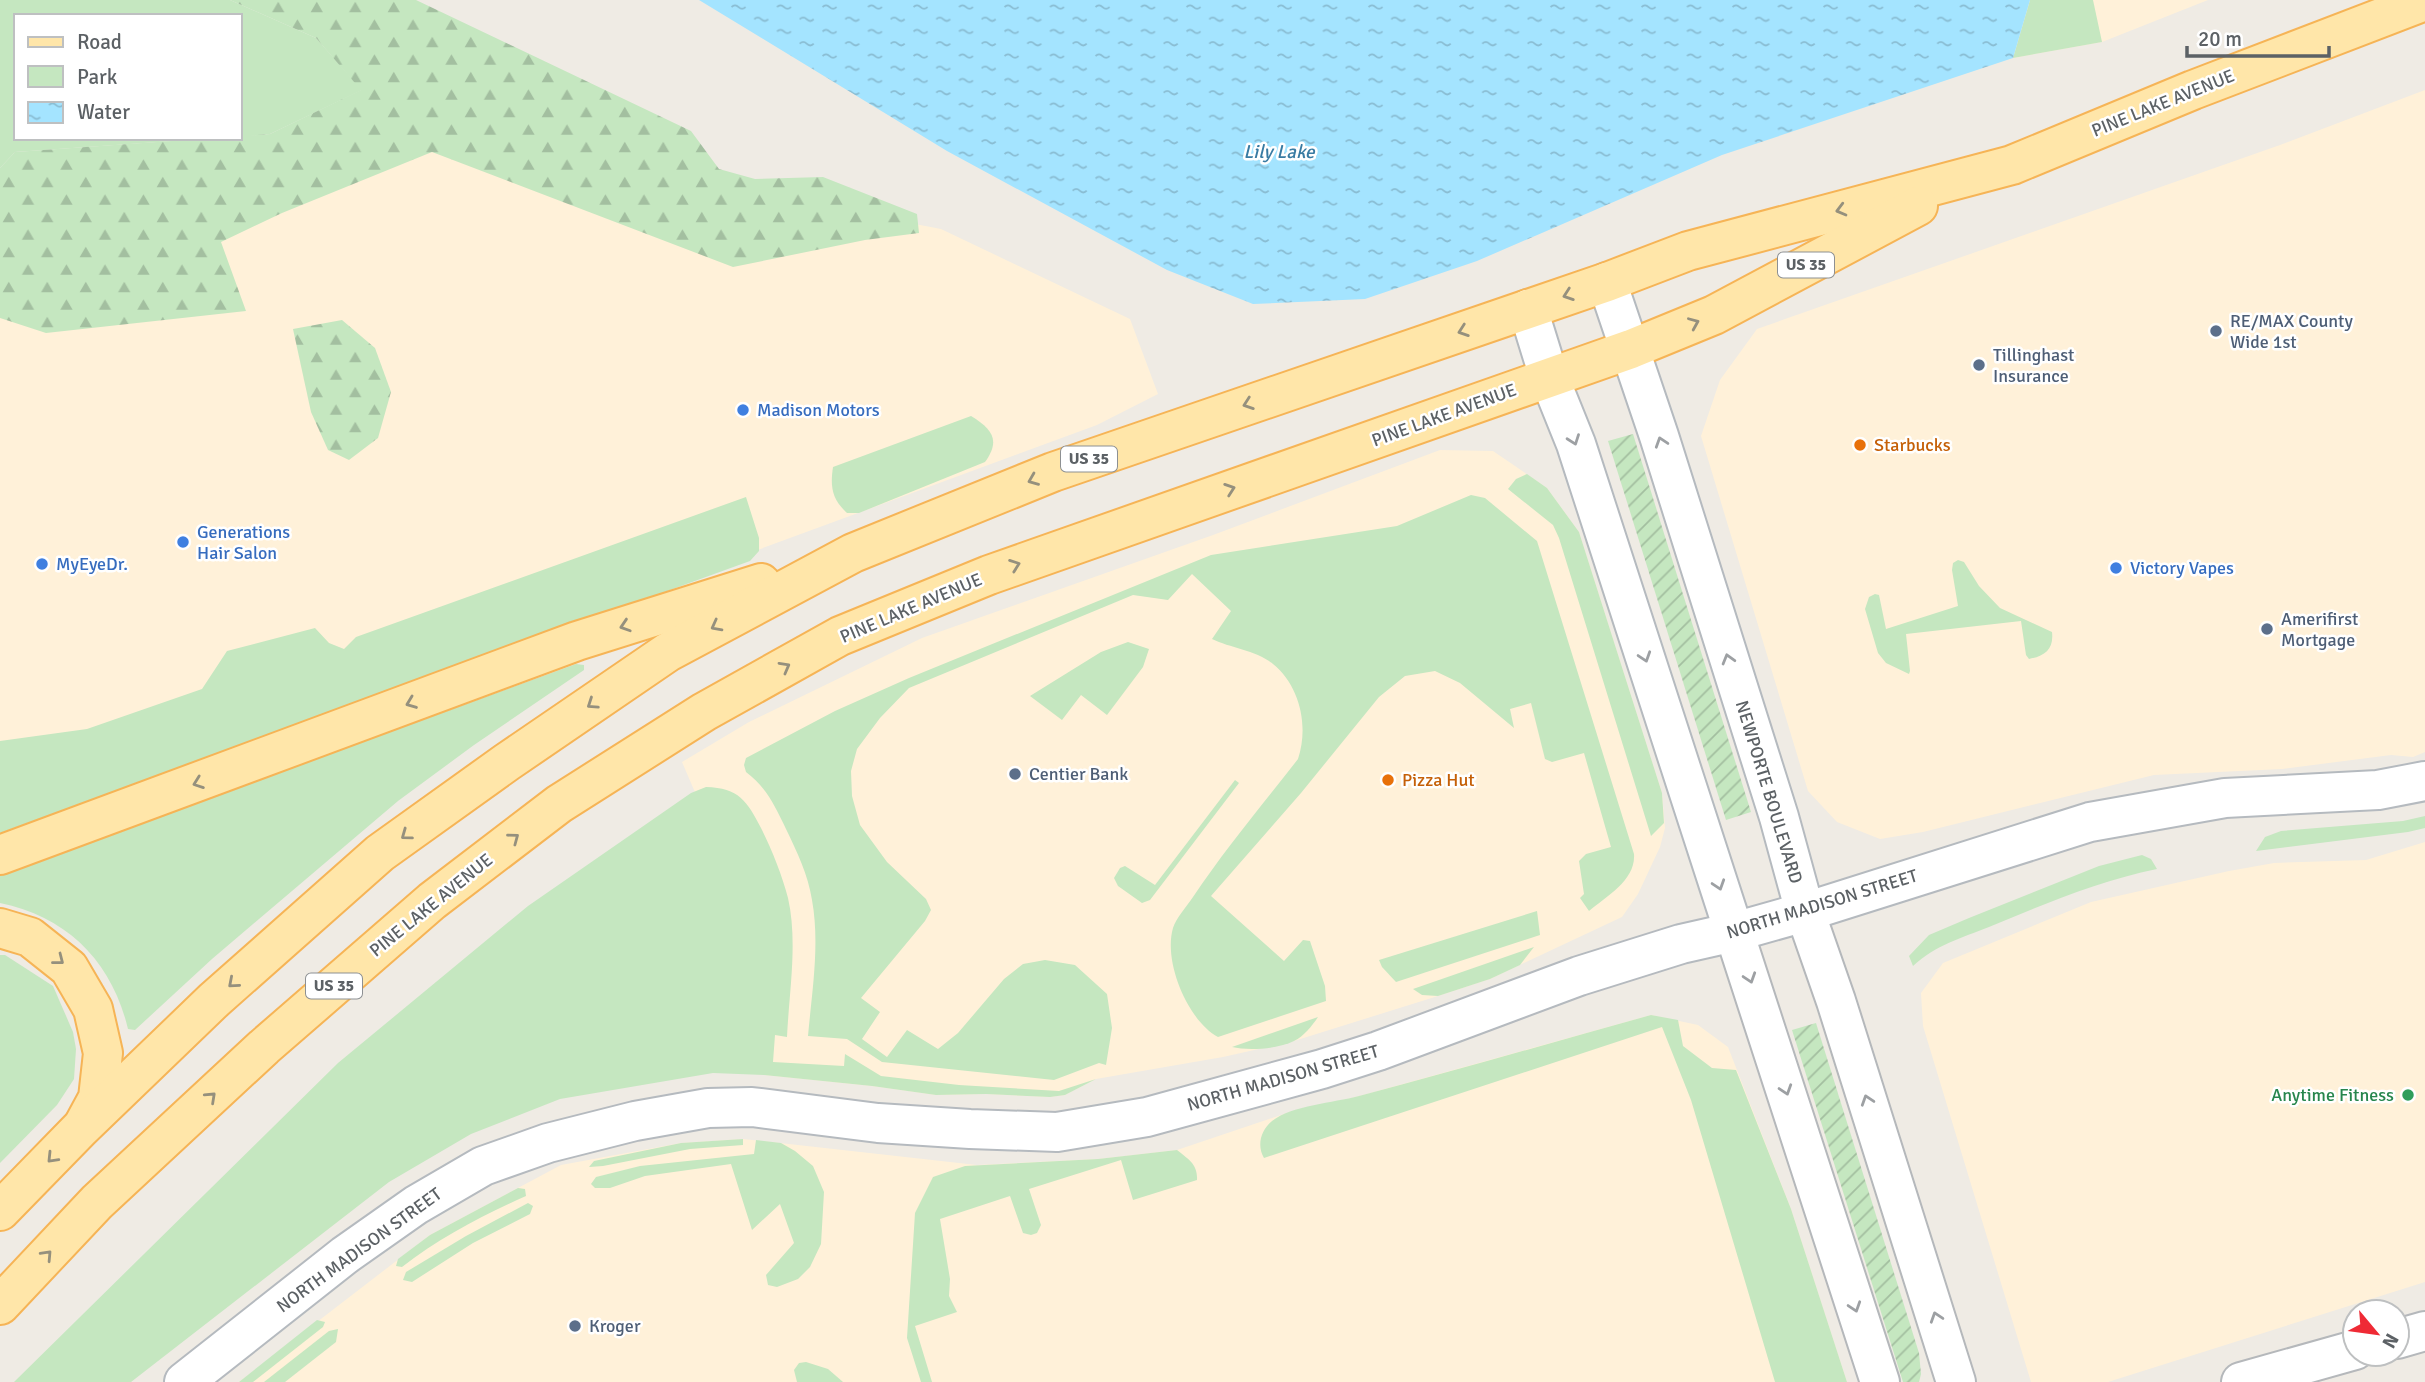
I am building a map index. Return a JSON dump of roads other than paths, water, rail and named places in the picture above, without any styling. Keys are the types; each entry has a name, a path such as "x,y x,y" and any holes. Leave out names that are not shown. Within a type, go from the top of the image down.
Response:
{"main road":[{"name":"PINE LAKE AVENUE","path":"0,1211 81,1128 214,1000 380,853 668,652 853,553 1053,472 1607,282 1688,251 2012,165 2193,90 2425,1"},
{"name":"PINE LAKE AVENUE","path":"0,1305 97,1202 264,1047 432,901 559,804 704,712 840,636 989,575 1184,505 1438,419 1631,349 1714,315 1978,174"},
{"path":"0,855 578,641 853,553"},
{"path":"0,928 30,937 69,968 93,1009 103,1053 98,1098 81,1128"}],"street":[{"name":"NEWPORTE BOULEVARD","path":"1607,282 1631,349 1779,817 1805,912 1836,1001 1956,1382"},
{"path":"1528,309 1549,377 1584,471 1880,1382"},
{"name":"NORTH MADISON STREET","path":"184,1382 345,1255 416,1205 483,1166 548,1143 635,1121 708,1108 752,1107 891,1124 1057,1132 1147,1117 1322,1069 1378,1051 1579,976 1681,944 1805,912 2090,822 2225,799 2378,790 2425,781"},
{"path":"2241,1382 2341,1354"}],"water":[{"name":"Lily Lake","path":"699,0 2030,0 2013,58 1722,155 1477,261 1365,299 1253,304 1167,270 947,151"}],"place":[{"name":"RE/MAX County Wide 1st","path":"2216,331"},
{"name":"Tillinghast Insurance","path":"1979,365"},
{"name":"Madison Motors","path":"743,410"},
{"name":"Starbucks","path":"1860,445"},
{"name":"Generations Hair Salon","path":"183,542"},
{"name":"MyEyeDr.","path":"42,564"},
{"name":"Victory Vapes","path":"2116,568"},
{"name":"Amerifirst Mortgage","path":"2267,629"},
{"name":"Centier Bank","path":"1015,774"},
{"name":"Pizza Hut","path":"1388,780"},
{"name":"Anytime Fitness","path":"2408,1095"},
{"name":"Kroger","path":"575,1326"}]}
